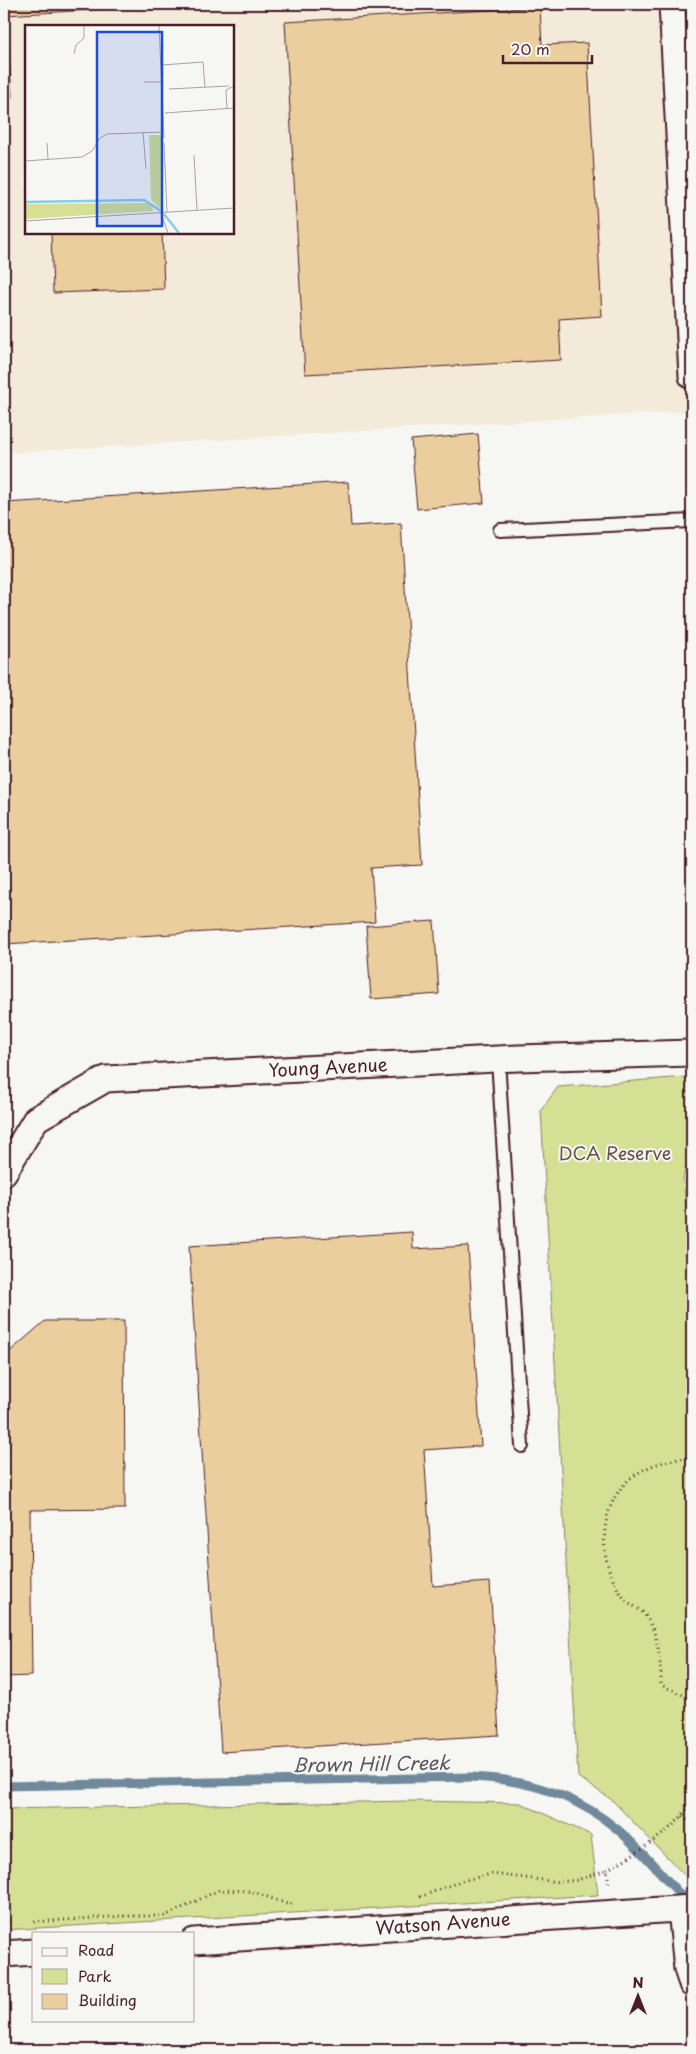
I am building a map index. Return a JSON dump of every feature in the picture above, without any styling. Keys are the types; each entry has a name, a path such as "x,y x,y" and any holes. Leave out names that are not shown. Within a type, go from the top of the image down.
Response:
{"street":[{"path":"672,4 692,346 692,376"},
{"name":"Young Avenue","path":"4,1172 36,1119 106,1079 498,1059 692,1053"},
{"path":"687,1908 687,1968 692,1984"},
{"name":"Watson Avenue","path":"195,1941 687,1908"},
{"path":"4,1954 32,1952"}],"lane":[{"path":"500,530 692,521"},
{"path":"498,1059 522,1446"}],"path":[{"path":"692,1318 689,1334 692,1405"},
{"path":"692,1457 659,1462 636,1474 615,1495 604,1529 604,1557 612,1579 626,1600 645,1614 662,1663 662,1685 692,1699"},
{"path":"415,1899 460,1881 492,1874 559,1882 577,1880 607,1870 639,1851 683,1816 692,1800"},
{"path":"683,1816 692,1826"},
{"path":"607,1870 612,1912"},
{"path":"30,1923 124,1916 165,1916 219,1890 251,1891 287,1904 296,1904"},
{"path":"4,1923 21,1923"}],"shaded area":[{"path":"4,4 692,4 692,434 689,411 4,453"}],"green space":[{"name":"DCA Reserve","path":"685,1077 692,1082 692,1145 683,1178 692,1313 692,1883 612,1800 578,1777 541,1110 558,1087"},
{"path":"411,1801 520,1803 591,1835 598,1895 4,1930 4,1809"}],"building":[{"path":"4,4 191,4 6,15 12,97 4,98"},
{"path":"273,4 358,4 274,9"},
{"path":"540,7 542,45 587,43 602,316 559,319 561,360 305,374 285,22"},
{"path":"51,234 162,234 164,289 53,293"},
{"path":"478,434 484,503 417,509 411,440"},
{"path":"348,482 351,526 401,523 422,865 371,868 375,922 4,944 4,503"},
{"path":"434,921 439,994 371,999 366,926"},
{"path":"412,1232 413,1249 468,1246 481,1446 424,1450 433,1586 490,1582 499,1735 221,1752 189,1246"},
{"path":"45,1321 124,1321 125,1509 30,1510 32,1676 4,1677 4,1456 8,1456 7,1354"}],"waterway":[{"name":"Brown Hill Creek","path":"4,1786 471,1777 511,1781 530,1785 567,1798 601,1817 636,1846 689,1904"}]}
